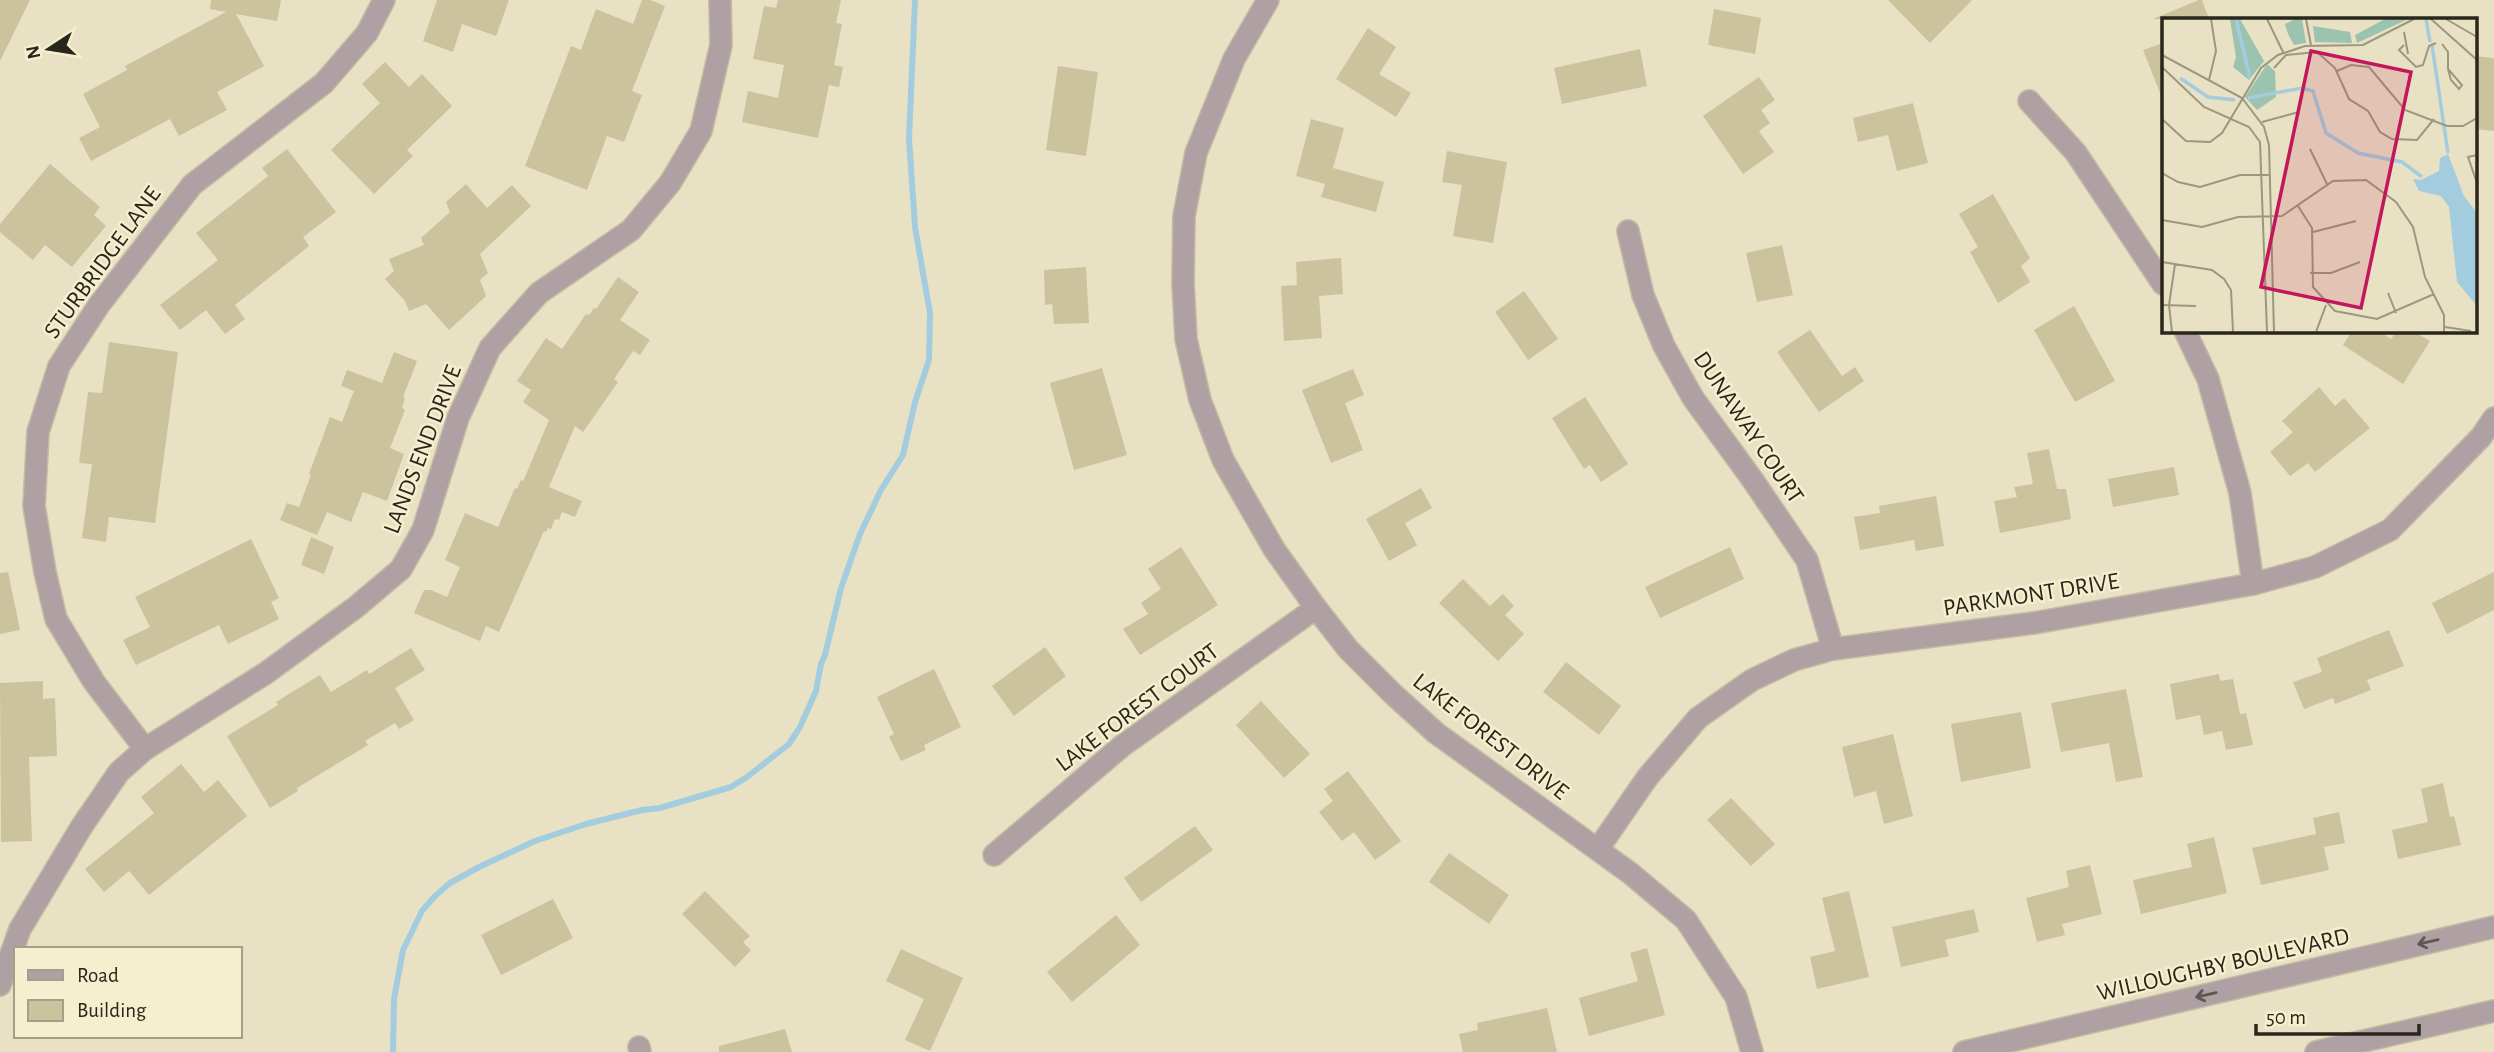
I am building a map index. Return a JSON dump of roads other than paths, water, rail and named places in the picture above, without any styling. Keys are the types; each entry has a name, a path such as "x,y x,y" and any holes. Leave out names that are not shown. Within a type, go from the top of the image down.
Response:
{"street":[{"name":"STURBRIDGE LANE","path":"145,750 94,682 56,619 44,572 34,506 38,432 59,366 99,304 192,185 324,83 367,33 384,0"},
{"name":"LANDS END DRIVE","path":"145,750 267,673 356,607 401,569 423,530 458,418 490,348 539,293 631,230 670,183 701,131 721,45 720,0"},
{"name":"LAKE FOREST DRIVE","path":"1268,0 1234,59 1196,153 1184,216 1186,339 1200,400 1223,460 1274,549 1316,608 1348,649 1393,694 1436,733 1598,849 1686,920 1736,997 1752,1052"},
{"path":"2028,101 2076,153 2162,282"},
{"name":"DUNAWAY COURT","path":"1628,231 1643,295 1664,346 1693,398 1807,560 1833,649"},
{"path":"2185,332 2208,379 2240,493 2253,584"},
{"name":"PARKMONT DRIVE","path":"1598,849 1647,778 1698,718 1752,680 1794,660 1833,649 2034,623 2253,584 2315,567 2390,530 2480,437 2494,418"},
{"name":"LAKE FOREST COURT","path":"994,855 1122,746 1316,608"},
{"path":"0,985 20,929 82,826 119,772 145,750"},
{"name":"WILLOUGHBY BOULEVARD","path":"1964,1052 2494,927"},
{"path":"2316,1052 2494,1012"}],"waterway":[{"path":"393,1052 394,999 403,950 422,911 450,883 535,841 586,824 660,808 731,787 789,744 800,727 816,691 841,588 860,534 881,490 903,455 915,402 929,360 930,313 915,227 909,139 915,0"}]}
